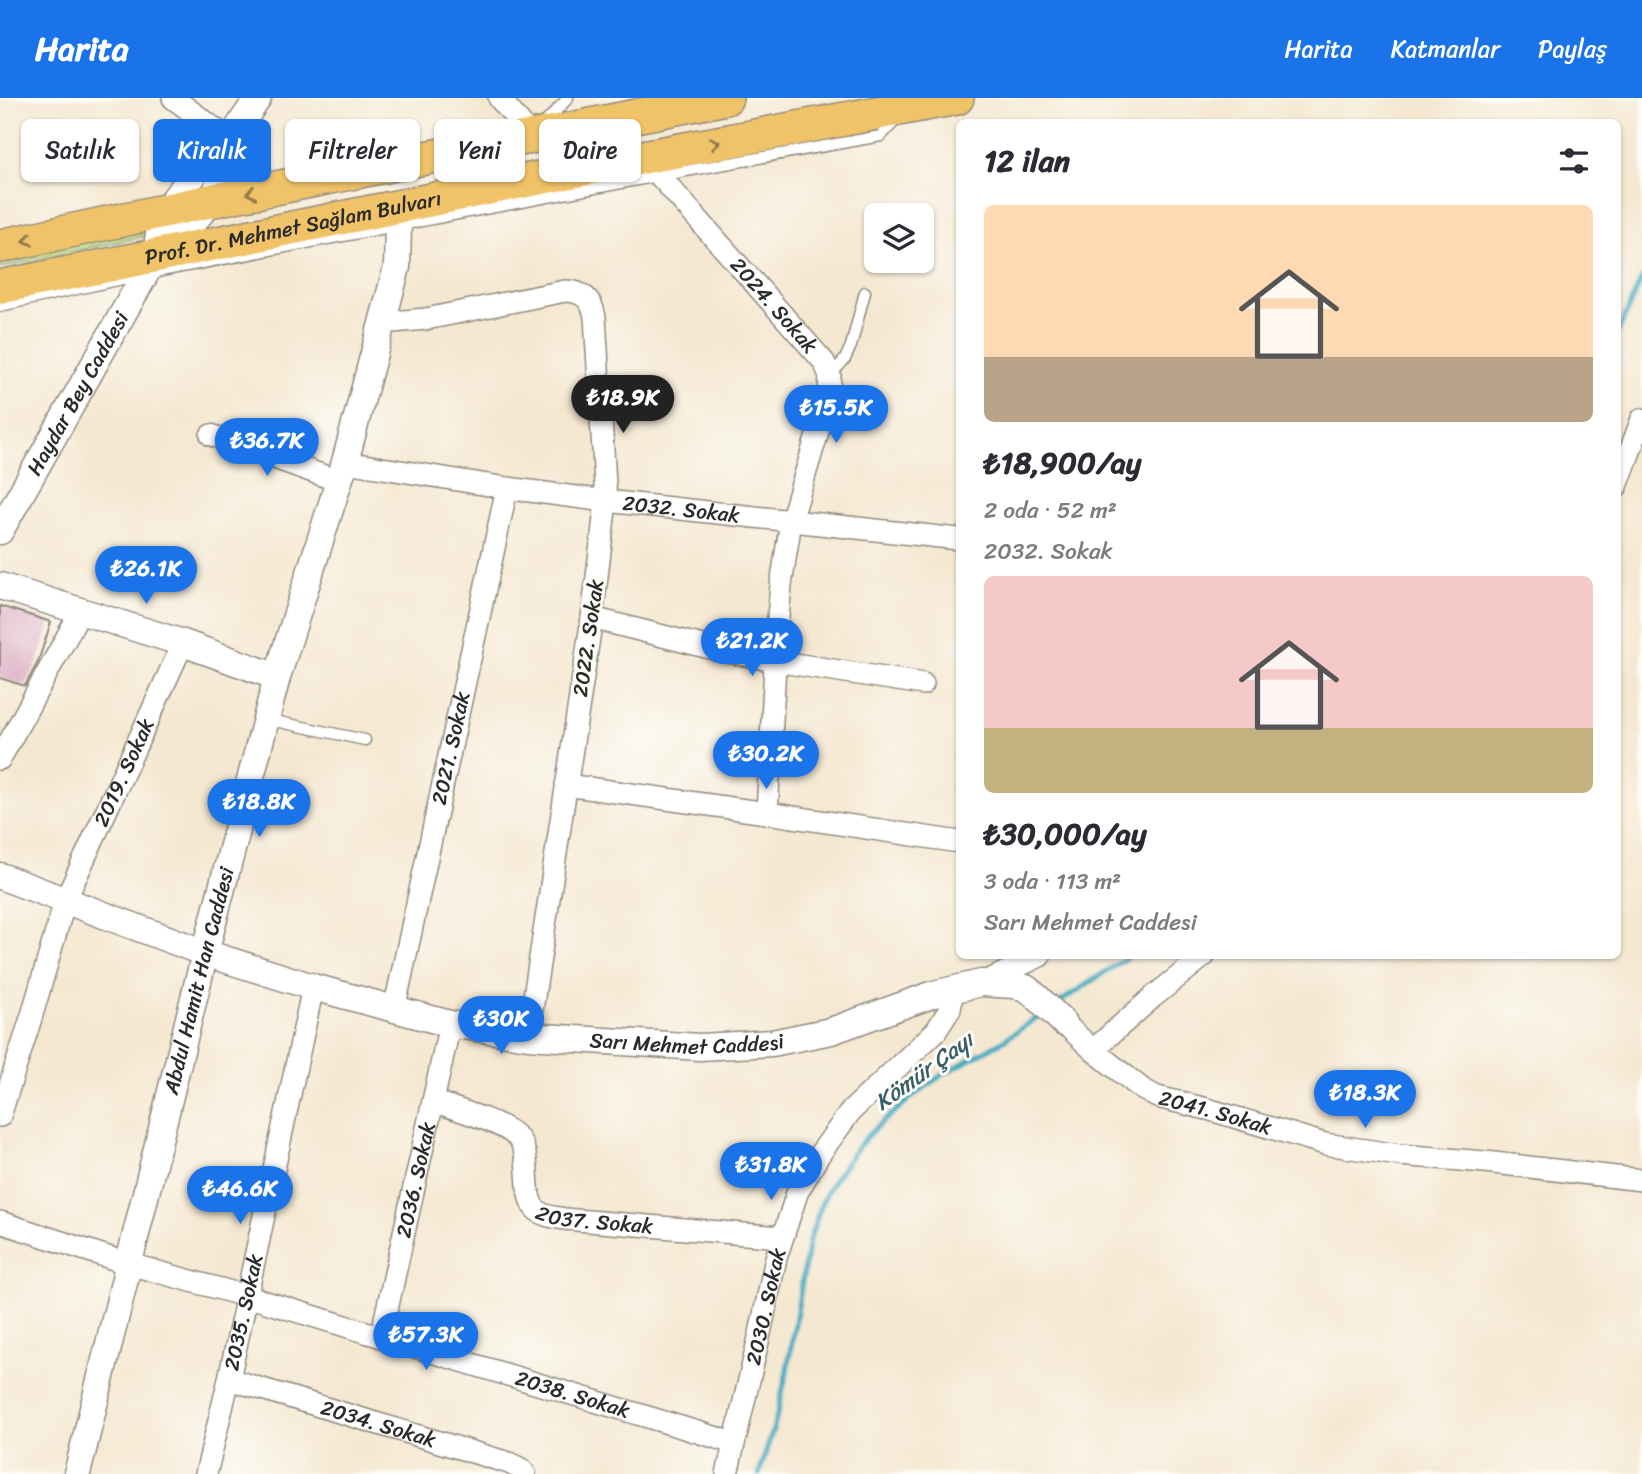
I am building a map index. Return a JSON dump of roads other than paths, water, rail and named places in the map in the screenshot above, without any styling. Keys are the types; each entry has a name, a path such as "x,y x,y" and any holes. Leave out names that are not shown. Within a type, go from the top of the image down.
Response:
{"highway":[{"name":"Prof. Dr. Mehmet Sağlam Bulvarı","path":"0,246 209,201 726,98"},
{"name":"Prof. Dr. Mehmet Sağlam Bulvarı","path":"0,287 150,265 651,167 909,106 957,98"}],"street":[{"path":"173,98 202,119"},
{"path":"244,119 258,98"},
{"path":"499,98 532,137"},
{"name":"2024. Sokak","path":"651,167 824,362 830,376 824,412 792,521 781,585 768,813"},
{"path":"150,265 167,211 188,182"},
{"path":"150,265 198,217 219,182"},
{"name":"Abdul Hamit Han Caddesi","path":"77,1474 276,677 342,471 397,267 396,217"},
{"name":"Haydar Bey Caddesi","path":"0,531 150,265"},
{"name":"2032. Sokak","path":"382,323 426,319 565,291 577,292 592,306 595,317 606,501 956,539"},
{"path":"1621,475 1642,419"},
{"path":"211,435 342,471 606,501"},
{"name":"2021. Sokak","path":"394,1010 507,488"},
{"name":"2022. Sokak","path":"528,1036 592,618 606,501"},
{"path":"0,586 183,643 276,677"},
{"path":"0,759 81,611"},
{"path":"592,618 718,650 923,684"},
{"name":"2019. Sokak","path":"0,1116 65,901 183,643"},
{"path":"566,785 956,842"},
{"name":"Sarı Mehmet Caddesi","path":"0,876 205,953 394,1010 450,1024 528,1036 700,1047 772,1043 831,1031 914,1000 953,989 981,984 1014,985 1026,988 1037,997 1093,1051"},
{"path":"981,984 1034,959"},
{"path":"1093,1051 1200,959"},
{"name":"2035. Sokak","path":"205,1474 229,1379 313,986"},
{"name":"2030. Sokak","path":"727,1474 781,1237 797,1193 818,1155 851,1111 936,1031 950,1009 953,989"},
{"name":"2036. Sokak","path":"381,1337 450,1024"},
{"name":"2041. Sokak","path":"1093,1051 1142,1090 1157,1097 1325,1144 1399,1155 1485,1162 1642,1181"},
{"name":"2037. Sokak","path":"433,1101 492,1123 516,1136 523,1145 526,1157 530,1198 539,1213 564,1219 781,1237"},
{"name":"2038. Sokak","path":"0,1222 129,1264 246,1296 734,1443"},
{"name":"2034. Sokak","path":"229,1379 509,1464 521,1469 525,1474"}],"lane":[{"path":"532,137 568,98"},
{"path":"0,306 150,265"},
{"path":"830,376 845,359 851,346 865,292"},
{"path":"265,719 365,740"}],"waterway":[{"name":"Kömür Çayı","path":"1621,325 1642,278"},
{"name":"Kömür Çayı","path":"1056,1005 1125,959"},
{"name":"Kömür Çayı","path":"759,1474 786,1376 809,1241 823,1200 833,1181 872,1131 914,1095 1042,1014"}]}
